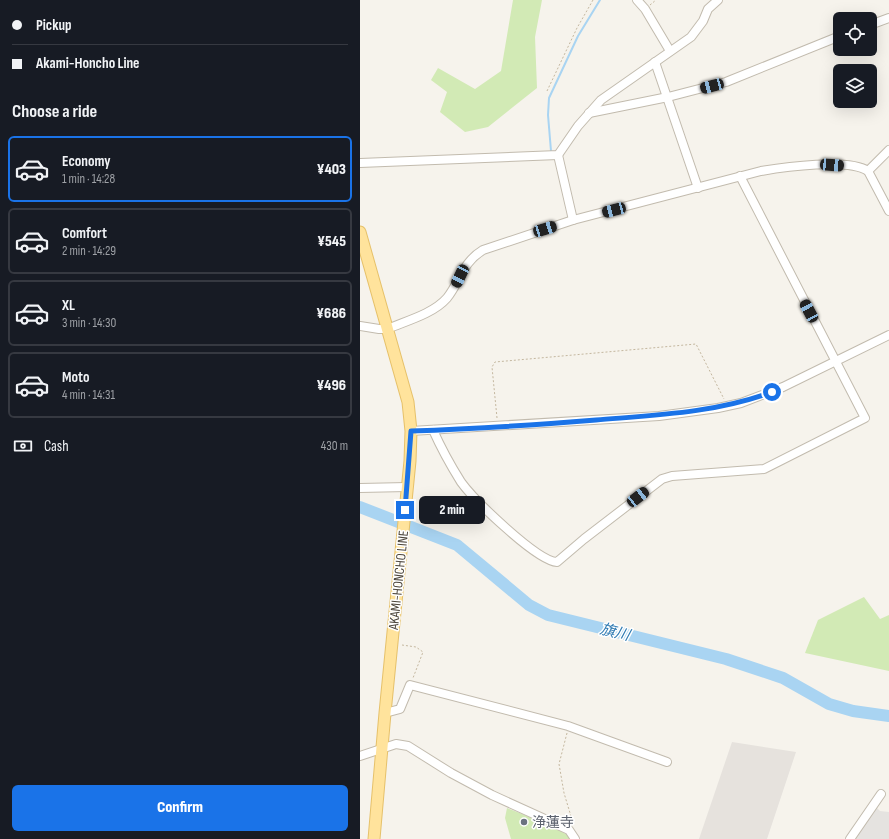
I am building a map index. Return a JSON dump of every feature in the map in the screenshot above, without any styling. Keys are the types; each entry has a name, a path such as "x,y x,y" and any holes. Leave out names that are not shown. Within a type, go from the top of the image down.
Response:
{"main road":[{"name":"AKAMI-HONCHO LINE","path":"360,232 404,387 411,431 407,491 374,839"}],"street":[{"path":"637,0 646,9 670,51"},
{"path":"573,220 558,155 578,126 601,100 691,37 703,21 708,9 718,0"},
{"path":"877,22 889,18"},
{"path":"590,113 668,97 726,82 833,39"},
{"path":"655,62 698,188"},
{"path":"868,171 889,150"},
{"path":"360,163 558,155"},
{"path":"360,326 387,329 436,307 446,299 465,264 473,255 483,250 573,220 740,176 788,167 832,165 863,168 868,171 889,211"},
{"path":"433,430 467,490 533,551 550,562 557,562 584,539 662,479 672,476 764,469 865,418 740,176"},
{"path":"411,431 498,427 659,416 728,406 783,387 889,335"},
{"path":"360,488 407,491"},
{"path":"385,713 400,709 410,685 568,726 667,762"},
{"path":"360,756 382,747 396,744 408,746 451,773 492,795 569,830 574,837"},
{"path":"850,839 881,794"}],"path":[{"path":"547,91 577,28 593,0"},
{"path":"498,427 492,367 495,362 696,344 728,406"},
{"path":"392,639 416,647 423,652 410,685"},
{"path":"568,726 559,764 564,793 573,822 574,837"}],"shaded area":[{"path":"732,742 796,752 767,839 699,839"},
{"path":"876,807 880,811 889,812 889,839 854,839"}],"green space":[{"path":"513,0 542,0 535,37 537,88 488,127 465,132 440,112 447,92 431,80 438,68 475,89 501,71"},
{"path":"864,597 880,619 889,615 889,671 805,653 818,620"},
{"name":"浄蓮寺","path":"507,808 551,825 569,836 571,839 511,839 505,818"}],"waterway":[{"path":"551,151 548,115 549,98 578,36 600,0"},
{"name":"旗川","path":"360,507 457,545 529,605 548,615 726,659 783,678 829,704 853,711 889,716"}],"place":[{"name":"浄蓮寺","path":"524,822"}],"route":[{"path":"405,510 411,431 520,426 659,416 718,408 772,392"}]}
